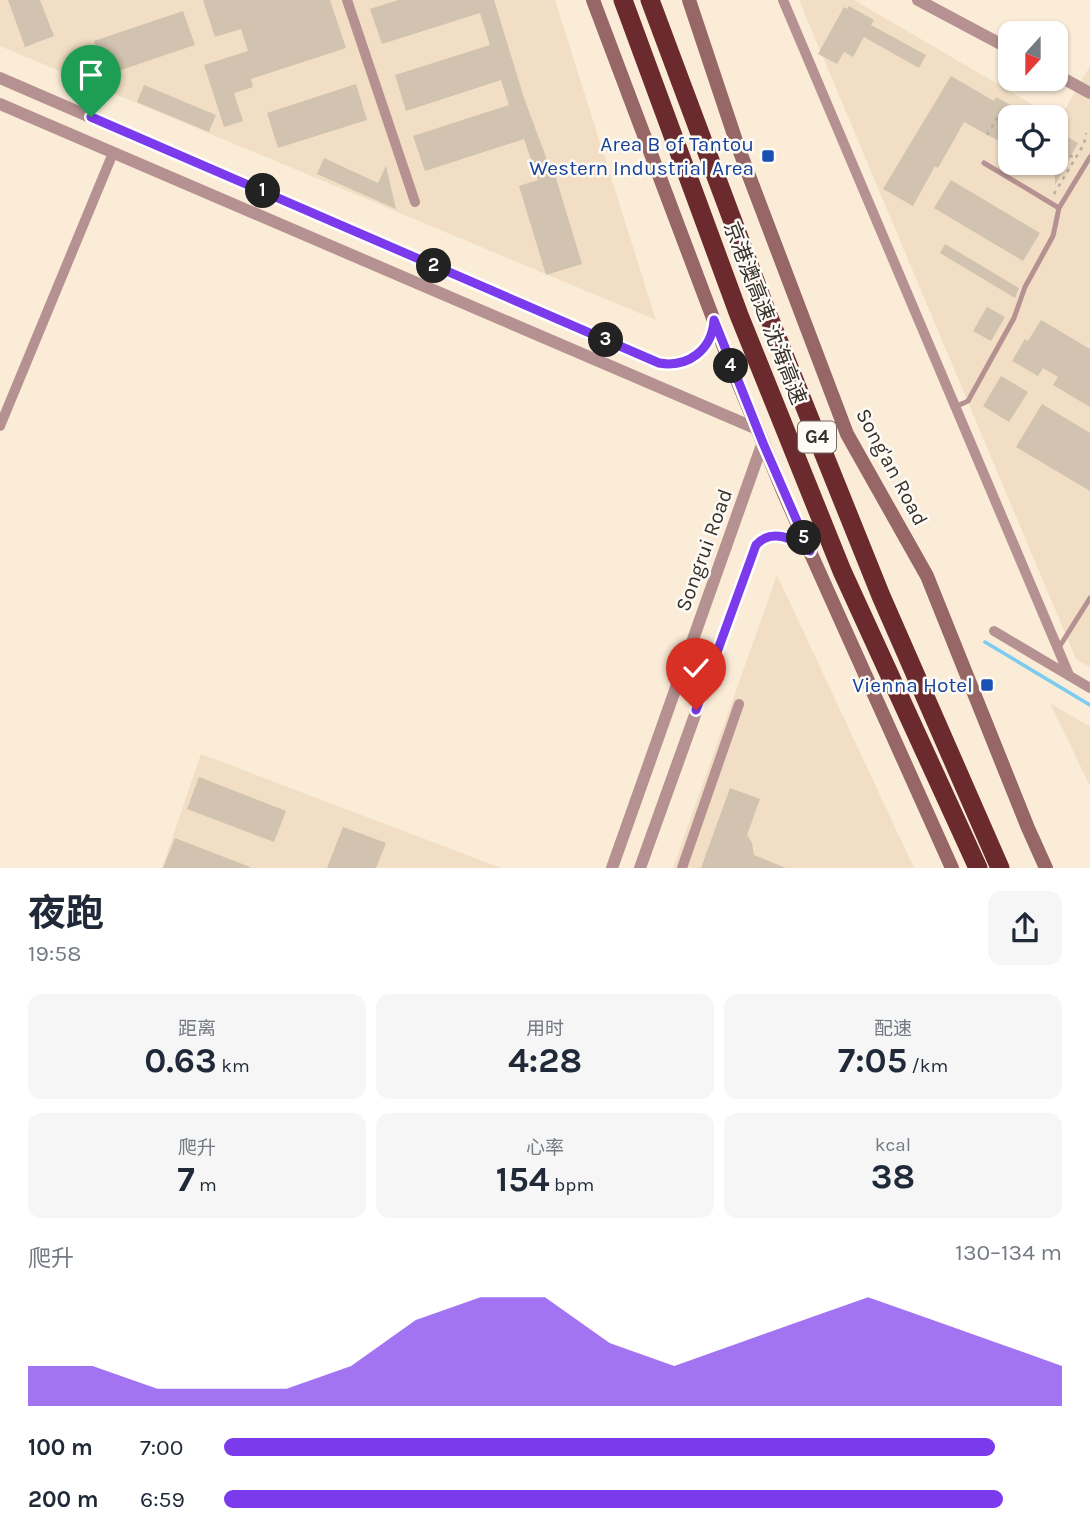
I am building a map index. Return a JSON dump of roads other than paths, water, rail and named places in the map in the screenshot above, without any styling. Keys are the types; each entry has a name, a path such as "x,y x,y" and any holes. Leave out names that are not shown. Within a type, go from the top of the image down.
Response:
{"highway":[{"name":"京港澳高速 沈海高速","path":"623,0 739,315 837,558 978,868"},
{"name":"京港澳高速 沈海高速","path":"650,0 765,310 881,596 1000,868"}],"main road":[{"path":"593,0 760,436 952,868"},
{"name":"Song'an Road","path":"689,0 737,144 847,434 927,576 1046,868"}],"street":[{"path":"347,0 415,202"},
{"path":"783,0 1069,675"},
{"path":"918,0 998,43"},
{"path":"0,78 659,363 677,364 692,359 710,338 714,320"},
{"path":"1068,81 1090,93"},
{"path":"0,104 760,436"},
{"path":"0,426 113,153"},
{"name":"Songrui Road","path":"612,868 760,436"},
{"path":"640,868 756,545 764,537 777,536 799,543 810,551"},
{"path":"994,631 1090,688"},
{"path":"682,868 739,704"}],"lane":[{"path":"956,407 968,401 1014,317 1025,287 1053,236 1059,208 1090,157"},
{"path":"984,163 1059,208"},
{"path":"1058,650 1090,598"}],"waterway":[{"path":"985,642 1090,705"}],"place":[{"name":"Area B of Tantou Western Industrial Area","path":"768,156"},
{"name":"Vienna Hotel","path":"987,685"}]}
